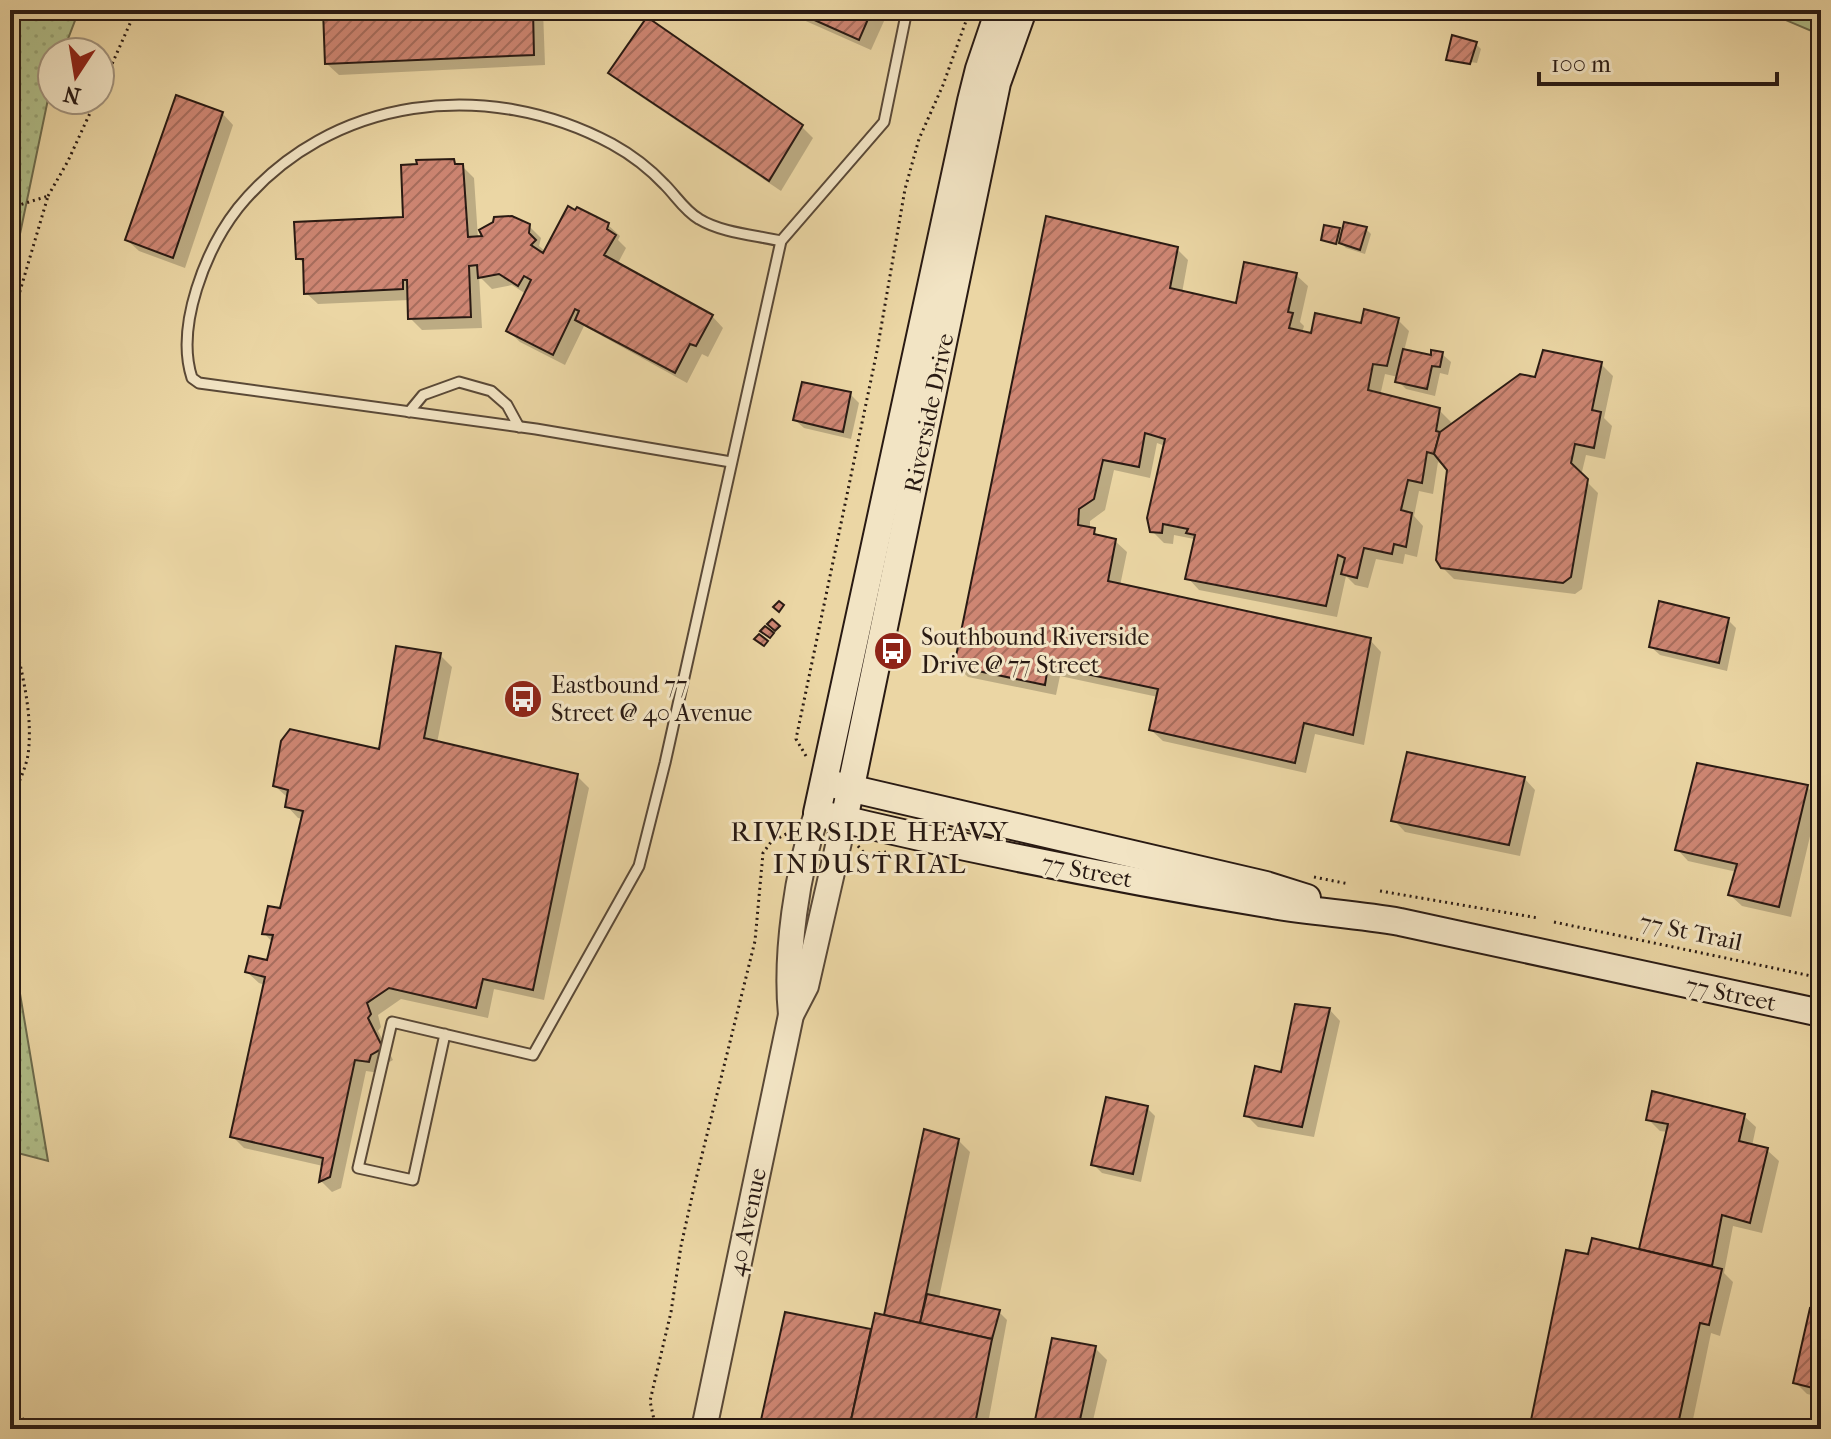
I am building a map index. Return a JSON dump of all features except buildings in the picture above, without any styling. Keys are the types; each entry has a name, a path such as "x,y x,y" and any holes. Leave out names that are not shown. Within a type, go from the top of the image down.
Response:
{"main road":[{"name":"Riverside Drive","path":"849,831 830,778 971,101 999,10"},
{"name":"Riverside Drive","path":"830,778 997,83 1023,10"},
{"name":"40 Avenue","path":"807,821 830,778"},
{"name":"77 Street","path":"830,778 1266,885 1360,915"},
{"name":"77 Street","path":"807,821 1270,905 1360,915 1821,1013"}],"street":[{"name":"40 Avenue","path":"791,1015 788,982 807,821"},
{"name":"40 Avenue","path":"704,1429 791,1015 806,986 849,831"}],"lane":[{"path":"445,1034 413,1180 358,1168 392,1022 445,1034 533,1055 639,866 665,763 781,241 884,122 907,10"},
{"path":"731,462 519,427 199,383 192,378 188,366 194,300 222,230 256,188 278,168 304,150 356,124 402,109 445,104 485,105 526,111 570,125 615,146 650,171 699,219 781,241"},
{"path":"409,412 423,395 459,382 491,391 507,405 519,427"}],"path":[{"path":"116,55 136,10"},
{"path":"830,778 796,739 877,351 905,189 919,139 943,85 970,10"},
{"path":"10,325 48,196 89,116"},
{"path":"10,208 48,196"},
{"path":"10,620 29,729 24,770 10,801"},
{"path":"656,1429 650,1401 671,1312 692,1195 755,941 763,853 771,842 807,821"},
{"path":"849,831 865,854 891,852"},
{"path":"1380,891 1538,918"},
{"name":"77 St Trail","path":"1554,922 1821,978"},
{"path":"10,1405 32,1429"}],"green space":[{"path":"10,10 79,10 69,36 36,36 36,116 45,116 10,282"},
{"path":"1762,10 1821,10 1821,35"},
{"path":"10,934 48,1161 10,1151"}],"place":[{"name":"Southbound Riverside Drive @ 77 Street","path":"893,651"},
{"name":"Eastbound 77 Street @ 40 Avenue","path":"523,699"}],"district":[{"name":"RIVERSIDE HEAVY INDUSTRIAL","path":"870,847"}]}
